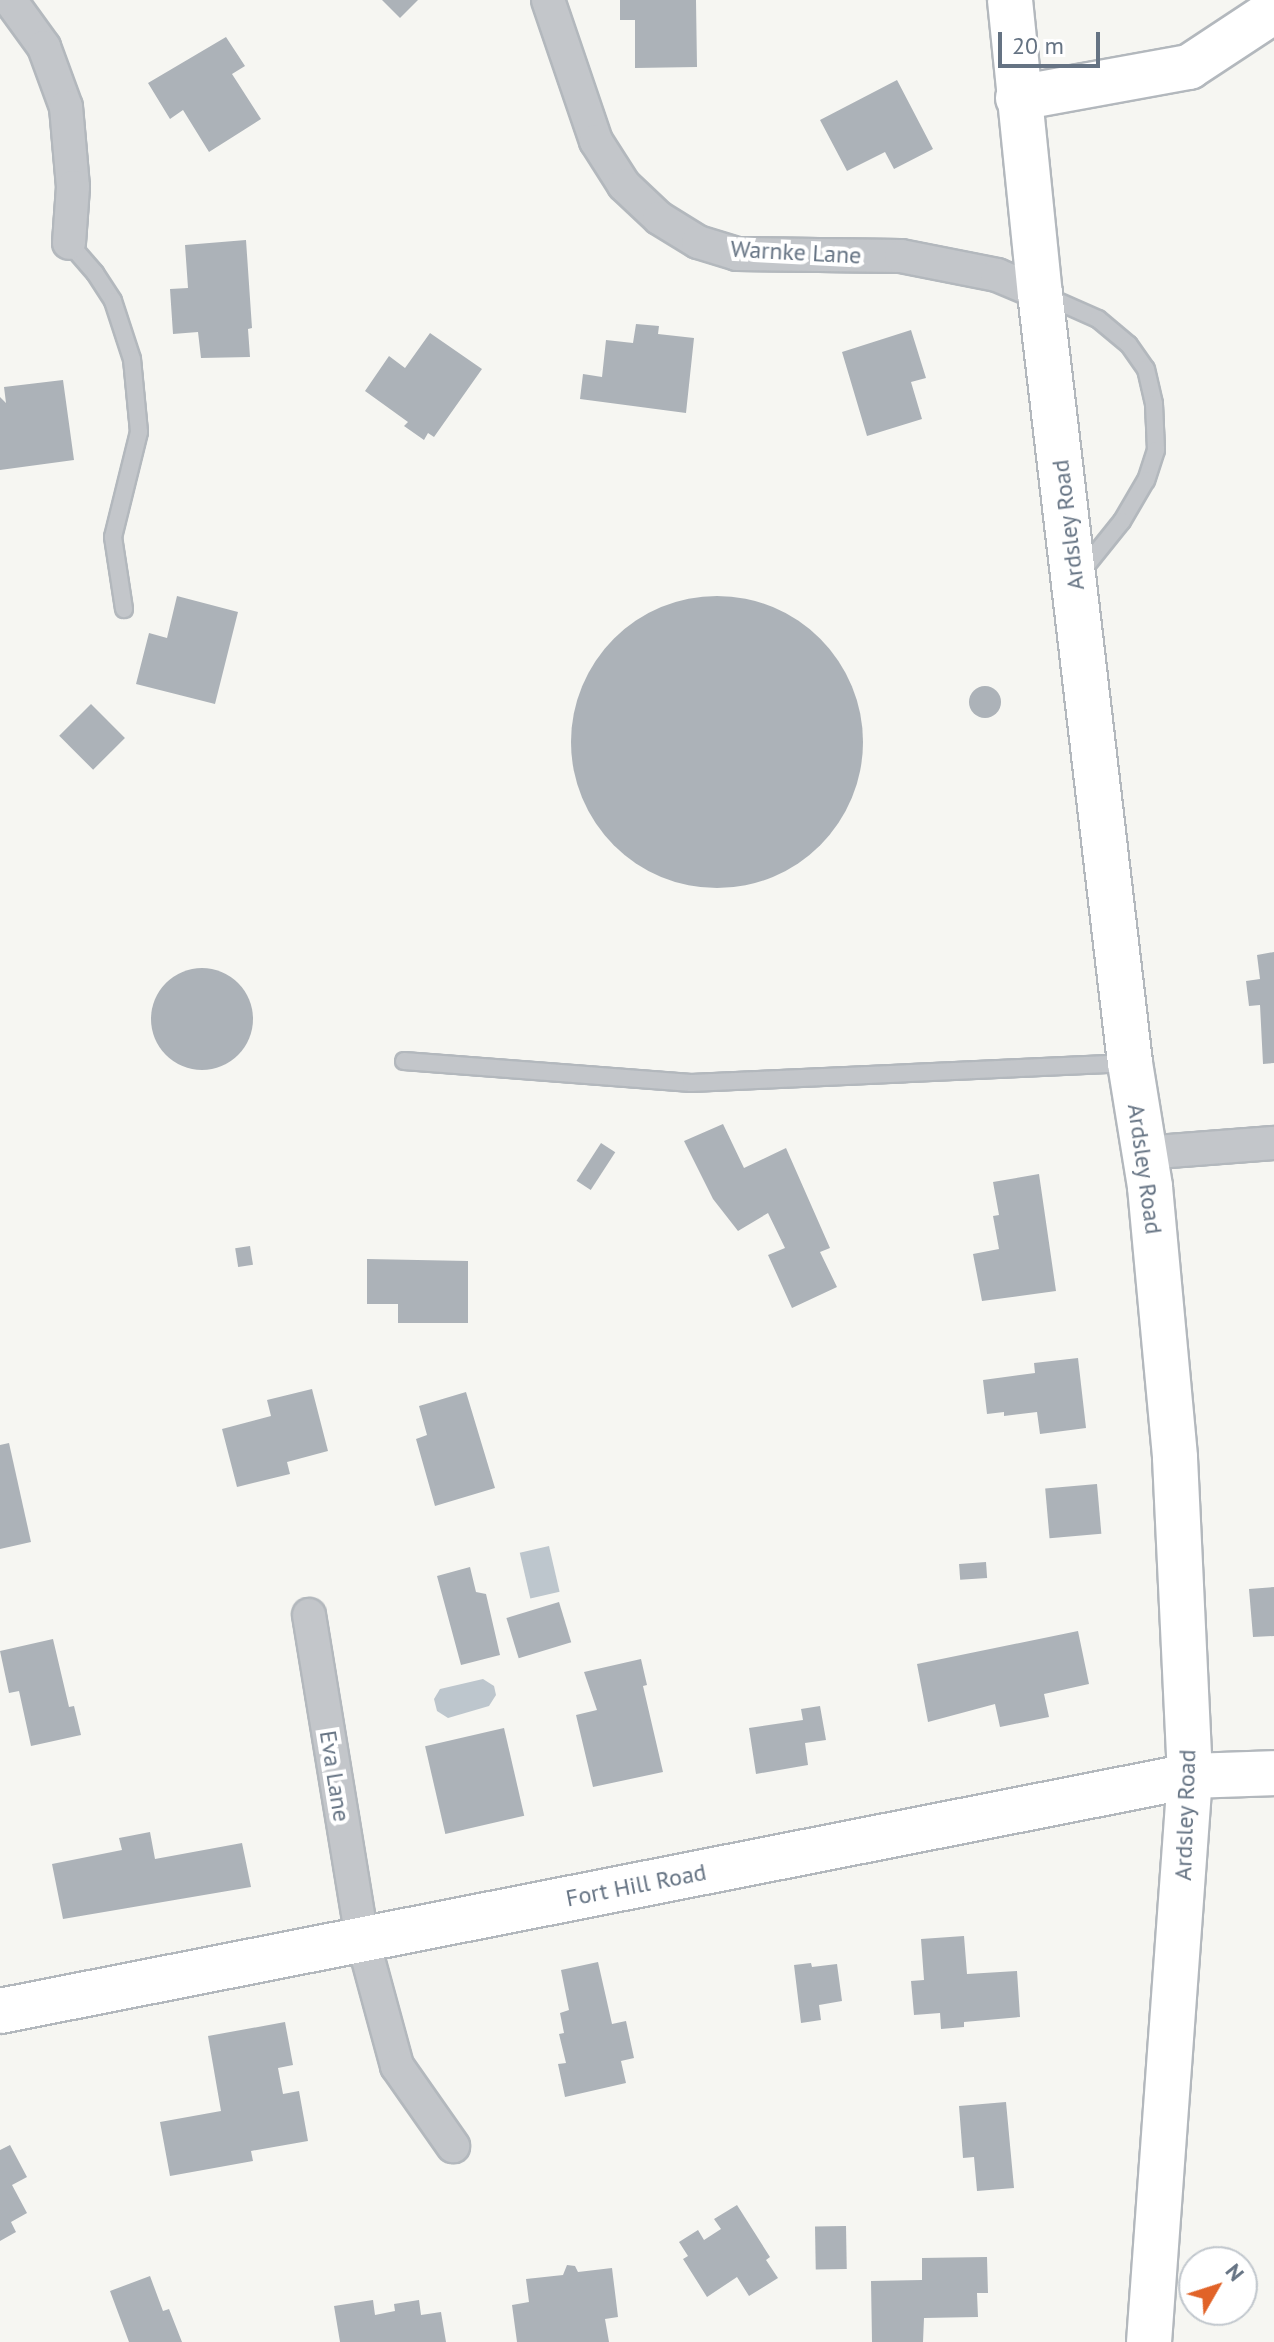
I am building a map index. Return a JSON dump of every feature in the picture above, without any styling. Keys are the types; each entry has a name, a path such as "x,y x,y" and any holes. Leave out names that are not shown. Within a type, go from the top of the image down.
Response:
{"main road":[{"name":"Ardsley Road","path":"1010,0 1040,293 1130,1063 1150,1187 1175,1458 1190,1776 1149,2342"},
{"path":"1018,98 1189,67 1274,11"},
{"name":"Fort Hill Road","path":"0,2011 362,1937 1190,1776 1274,1773"}],"street":[{"path":"10,0 44,47 66,107 73,187 69,243"},
{"name":"Warnke Lane","path":"548,0 596,141 624,185 659,218 685,234 737,254 901,256 997,275 1040,293"},
{"path":"1143,1153 1274,1143"},
{"name":"Eva Lane","path":"309,1615 362,1937 397,2066 453,2146"}],"lane":[{"path":"69,243 95,273 113,301 132,359 139,432 113,537 124,609"},
{"path":"1040,293 1098,319 1129,345 1146,369 1154,404 1156,450 1146,480 1122,521 1075,580"},
{"path":"404,1061 691,1083 1130,1063"}],"shaded area":[{"path":"549,1546 560,1592 530,1599 520,1553"},
{"path":"483,1679 494,1686 496,1695 489,1706 448,1718 437,1711 434,1699 440,1689"}],"building":[{"path":"382,0 418,0 400,18"},
{"path":"620,0 696,0 697,67 635,68 635,20 620,20"},
{"path":"226,37 245,66 232,74 261,119 209,152 183,110 170,119 148,83"},
{"path":"897,80 933,149 894,169 885,152 847,171 820,120"},
{"path":"246,240 252,328 248,329 250,357 201,358 198,332 173,334 170,289 188,288 185,245"},
{"path":"636,324 659,326 658,334 694,338 686,413 580,399 583,374 602,377 606,340 633,343"},
{"path":"911,330 926,378 911,382 922,419 867,436 842,352"},
{"path":"430,333 482,369 434,437 428,433 424,440 404,426 408,422 365,391 389,356 405,368"},
{"path":"63,380 74,460 0,470 0,397 6,403 4,387"},
{"path":"177,596 238,612 215,704 136,684 149,633 167,638"},
{"path":"717,596 759,602 786,613 810,629 830,649 846,673 857,700 863,742 857,784 846,811 830,835 810,855 786,871 759,882 717,888 675,882 648,871 624,855 604,835 588,811 577,784 571,742 577,700 588,673 604,649 624,629 648,613 675,602"},
{"path":"985,686 997,690 1001,702 997,714 985,718 973,714 969,702 973,690"},
{"path":"91,704 125,738 93,770 59,736"},
{"path":"1274,952 1274,1063 1263,1064 1260,1005 1249,1006 1246,981 1260,979 1257,955"},
{"path":"202,968 231,976 245,990 253,1019 245,1048 231,1062 202,1070 173,1062 159,1048 151,1019 159,990 173,976"},
{"path":"723,1124 744,1168 786,1148 830,1248 820,1252 837,1287 792,1308 768,1255 785,1248 768,1213 738,1231 713,1199 684,1141"},
{"path":"601,1143 615,1152 591,1190 576,1181"},
{"path":"1039,1174 1056,1291 982,1301 973,1254 999,1249 993,1216 999,1215 993,1182"},
{"path":"250,1246 253,1265 238,1267 235,1248"},
{"path":"367,1259 468,1261 468,1323 398,1323 398,1304 367,1304"},
{"path":"1078,1358 1086,1428 1040,1434 1037,1412 1004,1416 1004,1412 987,1414 983,1380 1035,1373 1034,1363"},
{"path":"312,1389 328,1451 287,1462 290,1474 237,1487 222,1429 271,1416 267,1400"},
{"path":"466,1392 495,1488 435,1506 416,1439 427,1435 419,1406"},
{"path":"9,1443 31,1542 0,1549 0,1445"},
{"path":"1097,1484 1101,1534 1050,1538 1045,1489"},
{"path":"986,1562 987,1578 960,1580 959,1564"},
{"path":"470,1567 476,1592 486,1594 500,1655 461,1665 437,1576"},
{"path":"1274,1587 1274,1636 1253,1637 1249,1589"},
{"path":"559,1602 571,1642 519,1658 506,1618"},
{"path":"1078,1631 1089,1684 1044,1694 1049,1717 1000,1727 995,1704 928,1722 917,1664"},
{"path":"53,1639 69,1707 74,1706 81,1735 31,1746 19,1691 9,1693 0,1651"},
{"path":"641,1659 647,1685 643,1686 663,1772 593,1787 576,1715 597,1710 584,1672"},
{"path":"820,1706 826,1740 805,1743 808,1765 756,1774 749,1728 803,1720 801,1709"},
{"path":"504,1728 524,1816 445,1834 425,1746"},
{"path":"150,1832 155,1859 242,1843 251,1887 63,1919 52,1864 122,1850 119,1838"},
{"path":"964,1936 967,1974 1017,1971 1020,2017 964,2022 964,2027 941,2029 940,2013 914,2015 911,1981 924,1980 921,1939"},
{"path":"598,1962 612,2024 626,2021 634,2058 621,2061 626,2083 565,2097 558,2064 566,2063 559,2034 564,2033 560,2013 569,2010 561,1970"},
{"path":"811,1963 812,1967 837,1964 842,2001 819,2005 821,2020 801,2023 794,1965"},
{"path":"285,2022 293,2065 278,2068 283,2094 299,2091 308,2141 251,2151 253,2161 170,2176 160,2122 221,2111 208,2036"},
{"path":"1006,2102 1014,2188 977,2191 974,2157 963,2158 959,2106"},
{"path":"10,2145 27,2177 12,2185 27,2213 11,2222 16,2232 0,2241 0,2150"},
{"path":"737,2205 770,2257 766,2260 778,2278 749,2296 737,2277 707,2297 683,2259 688,2256 679,2242 698,2230 704,2240 721,2229 714,2219"},
{"path":"846,2226 847,2269 816,2270 815,2227"},
{"path":"987,2257 988,2293 977,2293 978,2317 924,2318 923,2342 872,2342 871,2281 922,2280 922,2258"},
{"path":"567,2265 575,2266 578,2272 612,2268 618,2317 605,2319 609,2342 517,2342 512,2305 529,2302 526,2279 563,2275"},
{"path":"150,2276 163,2311 169,2309 182,2342 129,2342 110,2291"},
{"path":"373,2300 375,2315 395,2311 394,2304 419,2300 421,2315 441,2312 446,2342 340,2342 334,2306"}]}
